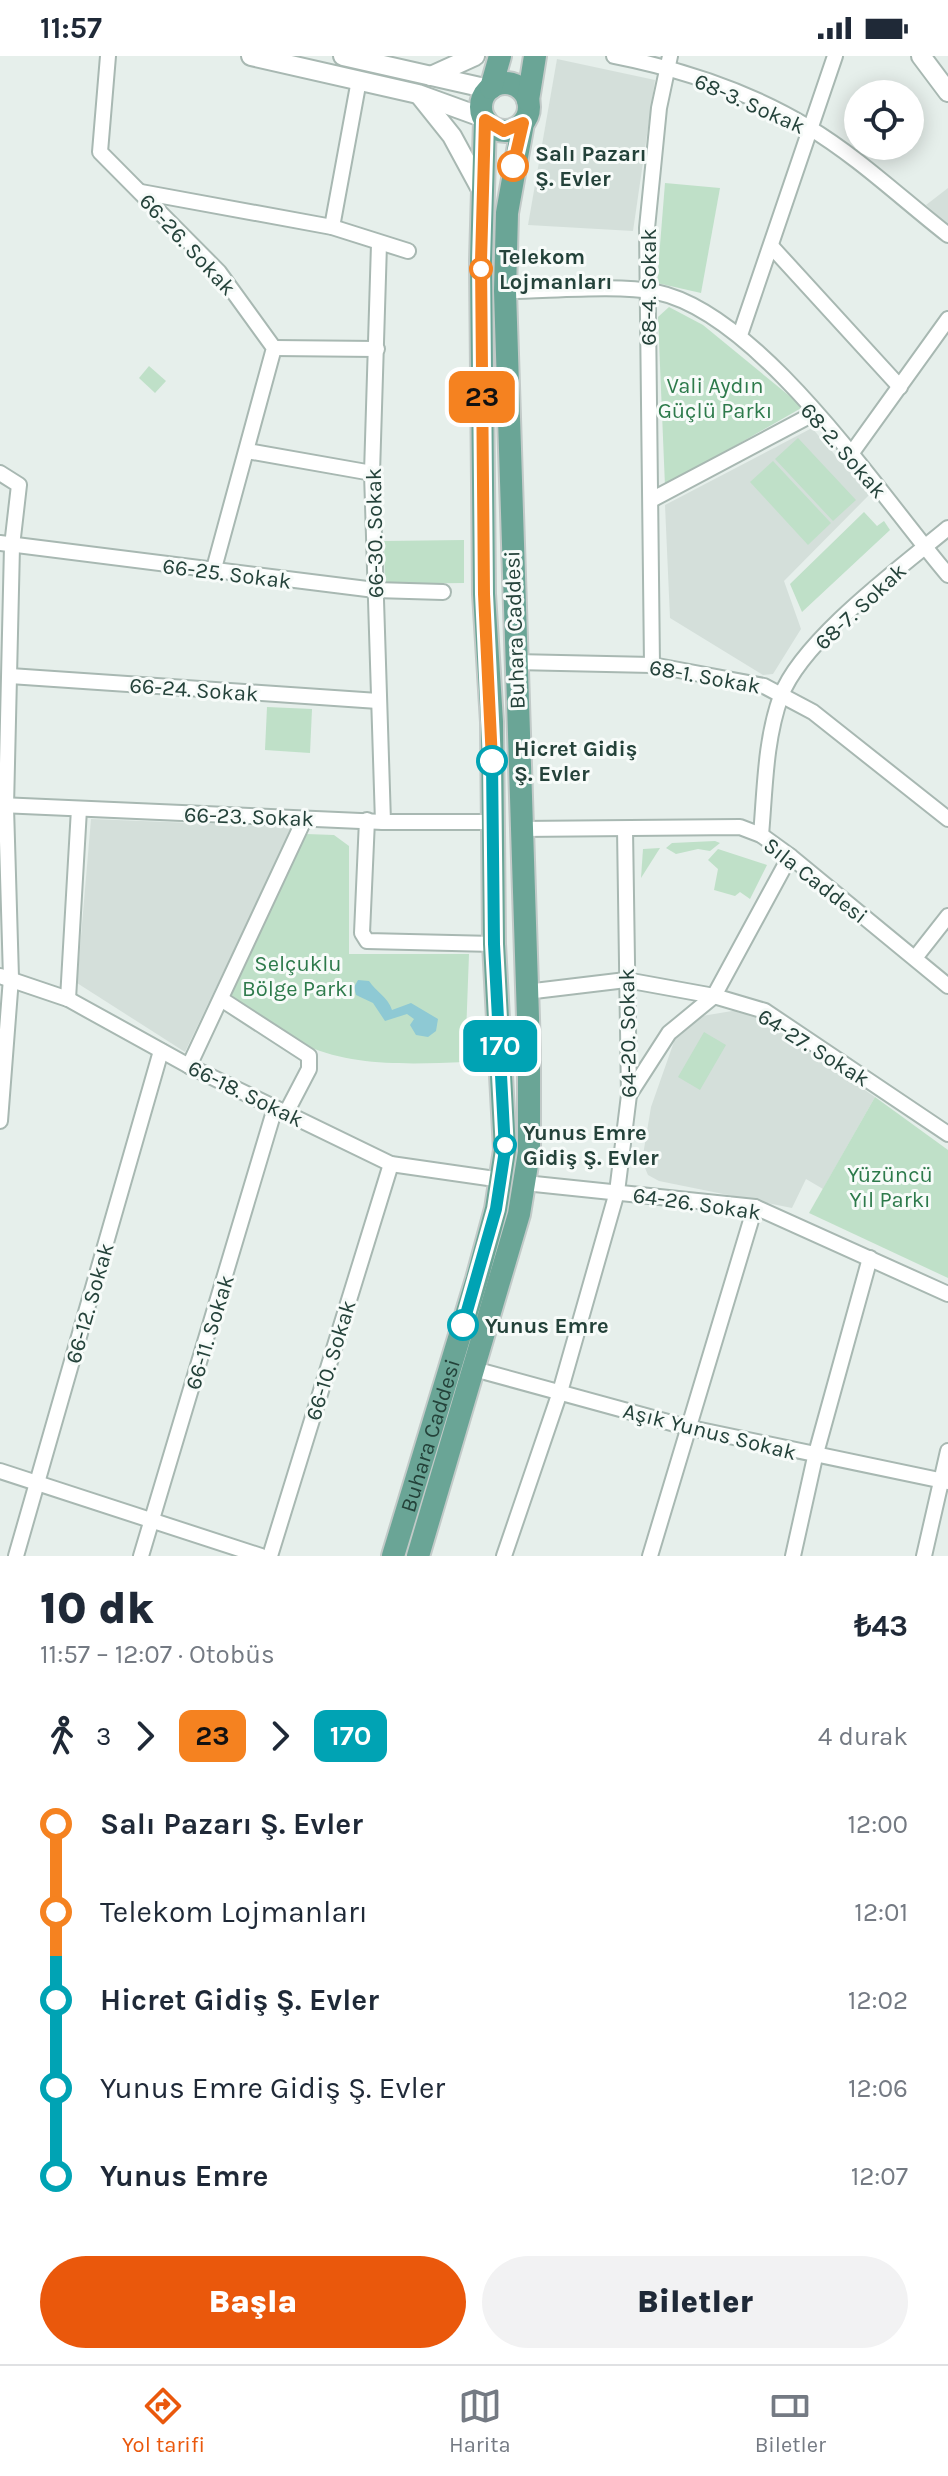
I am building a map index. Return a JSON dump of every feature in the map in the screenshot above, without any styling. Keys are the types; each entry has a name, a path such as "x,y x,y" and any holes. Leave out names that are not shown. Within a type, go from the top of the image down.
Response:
{"main road":[{"path":"500,56 482,105 485,119 504,131 523,123 535,56"},
{"path":"490,88 513,84 528,100"},
{"name":"Buhara Caddesi","path":"393,1556 477,1279 502,1180 506,1121 494,944 492,722 484,594 481,261 485,119"},
{"name":"Buhara Caddesi","path":"418,1556 525,1183 529,1120 505,291 507,213 523,123"}],"street":[{"name":"66-26. Sokak","path":"108,56 100,152 219,272 274,348"},
{"path":"251,56 418,94 485,119"},
{"path":"343,56 490,88"},
{"path":"431,76 475,56"},
{"name":"68-3. Sokak","path":"614,56 668,62 810,128 948,235"},
{"path":"740,335 835,56"},
{"path":"921,56 948,92"},
{"name":"68-4. Sokak","path":"652,665 653,499 646,291 654,152 668,62"},
{"path":"332,227 359,80"},
{"path":"418,94 452,136 484,196"},
{"path":"141,192 332,227 408,251"},
{"name":"66-30. Sokak","path":"379,244 372,473 383,822"},
{"path":"771,246 900,387"},
{"name":"68-2. Sokak","path":"505,291 646,291 683,300 715,315 740,335 815,413 948,575"},
{"path":"851,454 948,319"},
{"path":"213,572 274,348 377,349"},
{"path":"653,499 815,413"},
{"path":"247,451 372,473"},
{"path":"0,473 19,485 6,545 10,676 3,806 5,977 0,1121"},
{"name":"68-7. Sokak","path":"761,835 771,734 782,693 810,652 838,624 948,528"},
{"name":"66-25. Sokak","path":"6,545 375,590 443,592"},
{"name":"68-1. Sokak","path":"515,662 652,665 745,681 782,693 813,712 948,819"},
{"name":"66-24. Sokak","path":"10,676 378,701"},
{"name":"66-23. Sokak","path":"3,806 383,822 493,822"},
{"path":"68,999 79,809"},
{"path":"189,1066 305,818"},
{"path":"367,820 362,933 367,941 494,944"},
{"name":"Sıla Caddesi","path":"520,829 732,826 761,835 948,986"},
{"name":"64-20. Sokak","path":"504,1556 560,1392 617,1192 629,1095 625,829"},
{"path":"629,1095 669,1033 714,996 790,856"},
{"path":"915,958 948,916"},
{"name":"66-18. Sokak","path":"5,977 68,999 189,1066 391,1164 502,1180"},
{"name":"64-27. Sokak","path":"526,992 626,980 714,996 765,1011 948,1134"},
{"name":"66-11. Sokak","path":"141,1556 281,1110 310,1065 306,1052 221,999"},
{"name":"66-12. Sokak","path":"16,1556 161,1051"},
{"name":"66-10. Sokak","path":"270,1556 391,1164"},
{"name":"64-26. Sokak","path":"525,1183 755,1207 948,1294"},
{"path":"650,1556 686,1427 755,1207"},
{"path":"793,1556 815,1457 870,1258"},
{"name":"Aşık Yunus Sokak","path":"474,1369 686,1427 815,1457 945,1481"},
{"path":"924,1556 945,1481 948,1451"},
{"path":"0,1471 261,1556"}],"shaded area":[{"path":"557,59 655,80 633,231 528,225"},
{"path":"948,188 948,225 926,205"},
{"path":"812,428 869,495 784,581 801,629 773,674 763,675 670,618 665,505"},
{"path":"91,819 293,827 185,1052 77,983"},
{"path":"738,1010 756,1016 875,1097 823,1189 806,1179 792,1208 659,1181 648,1175 642,1161 651,1107 676,1036 702,1016"}],"green space":[{"path":"665,183 720,188 701,293 657,283"},
{"name":"Vali Aydın Güçlü Parkı","path":"669,307 703,325 803,407 665,486 658,317"},
{"path":"149,366 166,381 155,393 139,378"},
{"path":"798,438 856,500 833,521 775,459"},
{"path":"773,461 831,523 808,545 750,482"},
{"path":"864,512 877,526 884,521 890,530 802,612 790,584"},
{"path":"464,540 464,583 385,584 384,541"},
{"path":"267,707 312,709 310,753 265,750"},
{"name":"Selçuklu Bölge Parkı","path":"306,834 334,835 349,846 349,954 469,954 465,1062 385,1063 325,1053 286,1036 226,999"},
{"path":"672,843 720,843 710,851 698,849 676,854 666,848"},
{"path":"660,848 641,878 643,849"},
{"path":"718,849 767,865 750,899 740,892 735,896 714,890 718,869 708,860"},
{"path":"704,1032 726,1045 700,1090 678,1077"},
{"name":"Yüzüncü Yıl Parkı","path":"875,1097 948,1150 948,1278 809,1213"}],"water":[{"path":"358,980 369,981 392,1010 411,1003 438,1019 436,1031 428,1037 416,1035 410,1025 414,1019 407,1014 385,1021 373,1003 356,995 354,987"}],"bus line":[{"name":"23","path":"492,761 484,594 481,261 487,164 485,120 504,131 523,123 513,166"},
{"name":"170","path":"463,1325 496,1209 505,1150 506,1121 494,944 492,761"}],"place":[{"name":"Salı Pazarı Ş. Evler","path":"513,166"},
{"name":"Telekom Lojmanları","path":"481,269"},
{"name":"Hicret Gidiş Ş. Evler","path":"492,761"},
{"name":"Yunus Emre Gidiş Ş. Evler","path":"505,1145"},
{"name":"Yunus Emre","path":"463,1325"}]}
